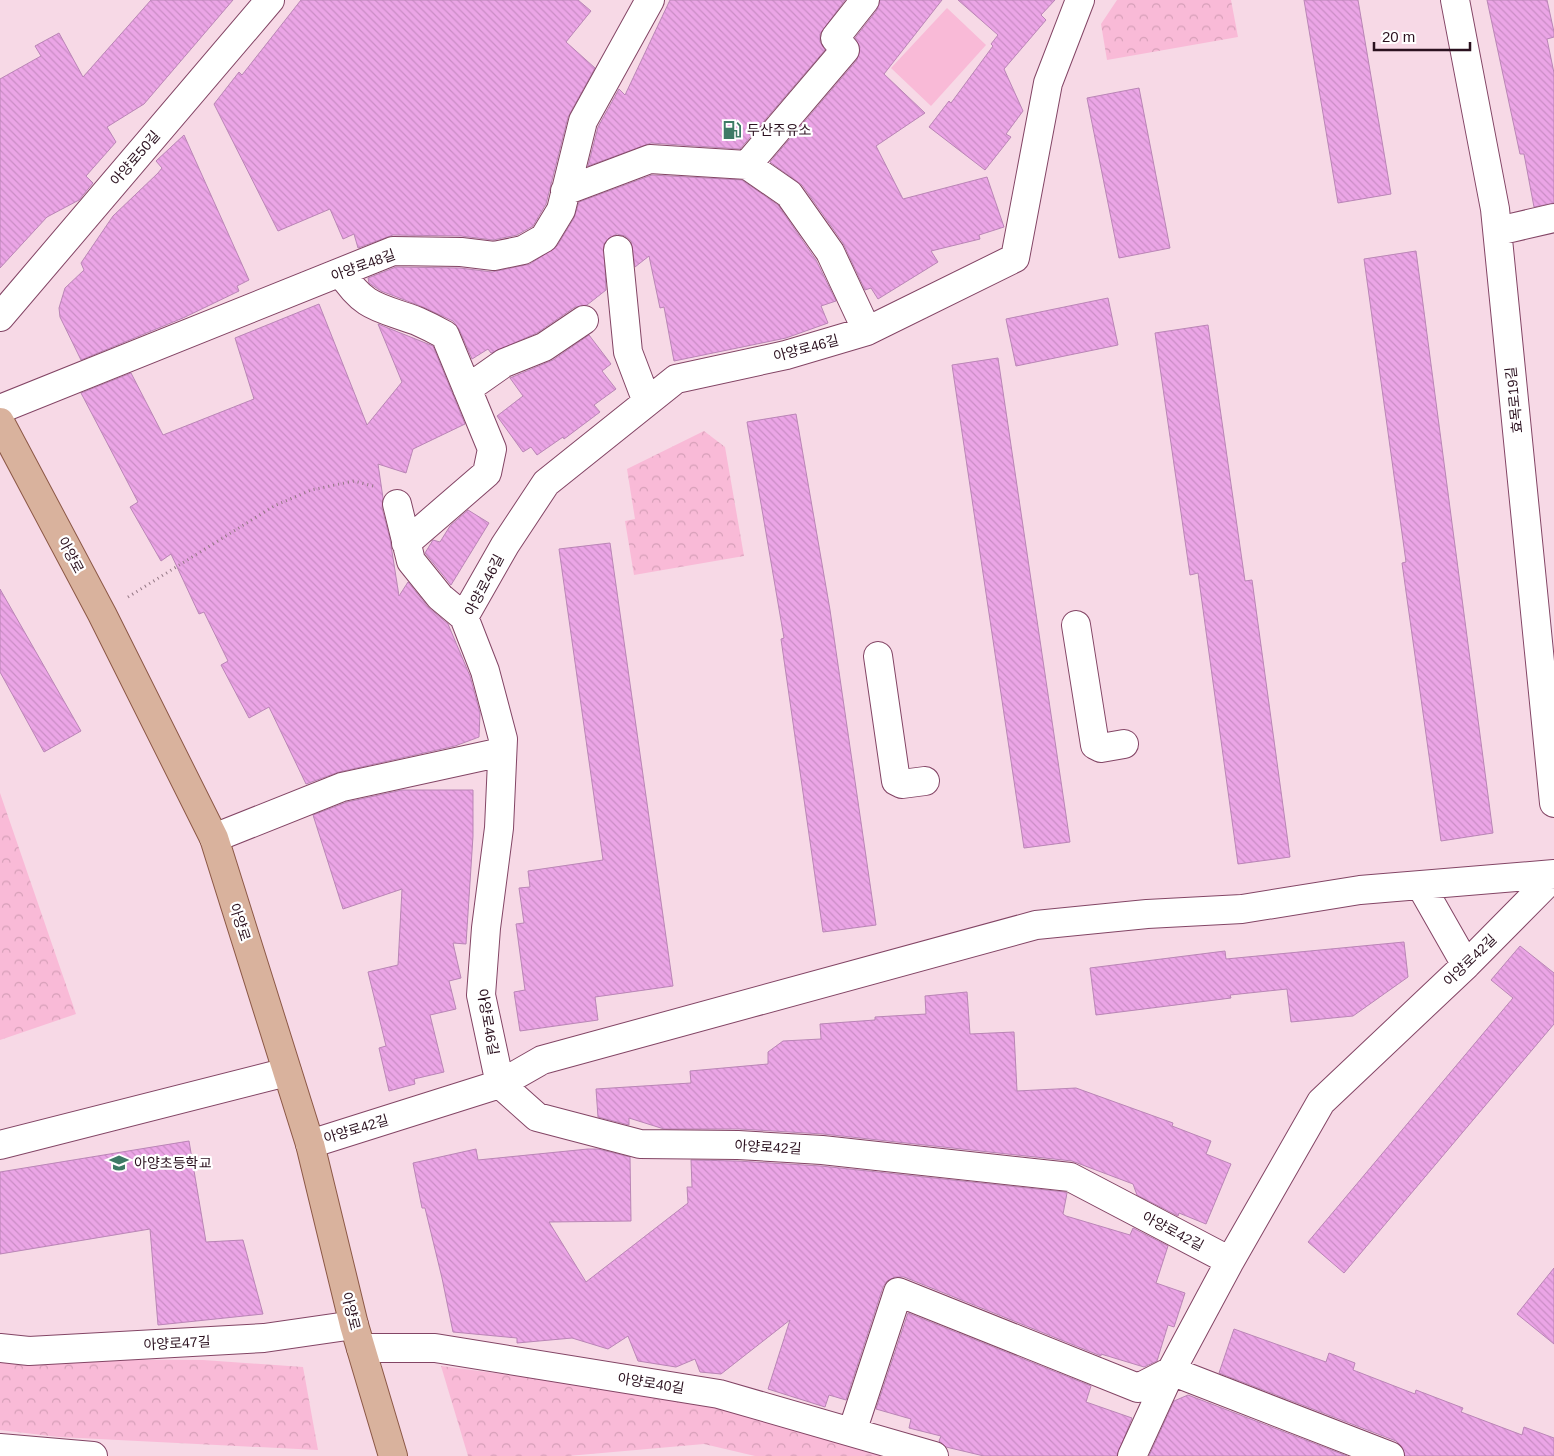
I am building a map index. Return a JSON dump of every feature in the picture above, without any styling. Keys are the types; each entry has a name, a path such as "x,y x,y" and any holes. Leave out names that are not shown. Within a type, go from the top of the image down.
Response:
{"main road":[{"name":"아양로","path":"0,422 8,453 102,614 214,838 310,1144 357,1336 393,1456"}],"street":[{"name":"아양로50길","path":"0,316 270,0"},
{"name":"아양로48길","path":"0,409 393,251 461,252 494,256 523,250 544,238 561,210 584,121 650,0"},
{"path":"747,165 845,50 835,38 865,0"},
{"name":"아양로46길","path":"500,1084 481,995 486,928 499,828 503,739 484,671 464,616 505,545 546,483 676,379 786,355 867,331 1015,258 1048,83 1080,0"},
{"name":"효목로19길","path":"1455,0 1498,231 1554,803"},
{"path":"565,191 650,160 747,165 789,194 830,252 867,331"},
{"path":"1498,231 1554,218"},
{"path":"618,250 628,352 647,402"},
{"path":"341,272 352,290 375,308 418,321 445,335 492,449 487,473 406,543"},
{"path":"467,389 504,363 544,347 584,320"},
{"path":"397,504 410,561 440,597 464,616"},
{"path":"1076,626 1095,745 1101,748 1124,744"},
{"path":"878,656 896,781 902,784 925,781"},
{"path":"214,838 342,787 502,752"},
{"path":"500,1084 542,1060 1036,925 1147,914 1242,909 1360,890 1554,875"},
{"name":"아양로42길","path":"1132,1456 1171,1371 1230,1261 1320,1102 1466,965 1554,875"},
{"path":"1421,886 1466,965"},
{"path":"0,1144 287,1072"},
{"name":"아양로42길","path":"310,1144 500,1084 537,1117 640,1144 738,1145 822,1150 1070,1177 1230,1261"},
{"path":"852,1432 898,1292 1138,1388 1171,1371 1390,1456"},
{"name":"아양로47길","path":"0,1348 29,1351 264,1338 357,1336"},
{"name":"아양로40길","path":"357,1336 719,1394 934,1456"},
{"path":"0,1448 94,1456"}],"path":[{"path":"102,614 274,506 311,490 354,481 387,490 397,504"}],"green space":[{"path":"1117,0 1231,0 1238,37 1107,60 1101,24"},
{"path":"947,8 986,45 931,106 891,68"},
{"path":"704,431 725,447 744,556 634,575 625,521 635,519 627,469"},
{"path":"0,793 76,1014 0,1040"},
{"path":"0,1359 203,1360 303,1367 318,1450 59,1437 0,1430"},
{"path":"441,1366 720,1402 916,1456 755,1456 704,1444 568,1456 468,1456"}],"building":[{"path":"151,0 233,0 144,104 107,127 116,142 86,176 93,183 79,200 47,217 0,268 0,79 41,56 35,46 59,33 83,77"},
{"path":"301,0 578,0 591,11 566,42 595,68 568,117 546,204 533,226 517,235 493,240 461,236 393,235 358,248 354,234 343,239 330,209 278,231 214,104 239,72 242,75"},
{"path":"670,0 845,0 820,34 820,42 825,50 740,149 651,143 588,166 598,127 619,89 625,95"},
{"path":"880,0 942,0 884,74 925,113 876,146 903,199 987,177 1004,227 979,235 980,239 931,251 938,262 878,299 871,288 865,290 843,243 802,185 770,162 857,60 860,47 855,38 877,10"},
{"path":"958,0 1055,0 1041,15 1046,20 1004,69 1023,111 1006,134 1011,137 985,170 929,127 949,101 951,103 993,46 991,44 998,35"},
{"path":"1304,0 1358,0 1391,194 1338,203"},
{"path":"1487,0 1547,0 1554,32 1554,37 1547,39 1554,73 1554,203 1534,207 1524,154 1520,154"},
{"path":"1139,88 1170,248 1119,258 1087,98"},
{"path":"184,135 249,280 237,286 239,291 183,318 81,360 60,317 59,308 65,288 84,270 81,263 113,216 158,173 162,168 156,161"},
{"path":"652,175 742,180 778,205 816,260 836,301 821,306 828,323 786,338 674,361 664,307 660,308 649,256 635,267 631,241 625,236 617,234 609,238 604,244 606,290 587,305 575,307 537,333 491,353 488,349 472,359 459,329 453,321 381,291 369,283 368,278 396,267 460,268 492,272 530,264 557,246 574,218 579,202"},
{"path":"1416,251 1493,833 1441,841 1402,563 1406,562 1364,259"},
{"path":"1108,298 1118,345 1016,366 1006,319"},
{"path":"319,304 367,425 402,382 378,324 433,346 465,424 413,449 406,473 378,464 383,498 382,508 390,539 399,596 408,582 428,607 448,624 470,676 480,713 479,737 455,746 339,772 306,784 269,707 249,718 221,665 228,661 204,612 199,614 171,554 161,561 130,507 138,502 81,393 131,373 163,435 254,399 235,338"},
{"path":"1208,325 1245,581 1252,580 1290,857 1238,864 1198,573 1190,575 1155,333"},
{"path":"589,335 611,364 602,371 616,389 594,405 600,412 564,439 563,437 537,455 531,447 523,452 497,416 523,396 510,378 553,360"},
{"path":"998,358 1070,842 1024,848 952,365"},
{"path":"796,414 830,610 876,925 823,932 781,639 784,638 747,422"},
{"path":"468,510 489,523 451,585 425,553 433,540 440,542 450,526"},
{"path":"610,543 673,986 595,997 598,1020 520,1031 514,992 525,990 516,924 524,923 519,888 530,887 528,871 603,860 559,549"},
{"path":"0,589 81,731 44,752 0,672"},
{"path":"402,790 473,790 473,836 466,944 453,943 461,978 449,981 456,1009 430,1015 444,1072 414,1079 415,1084 389,1091 379,1048 386,1046 368,972 398,965 402,889 343,909 313,815 347,802"},
{"path":"1404,942 1408,977 1353,1016 1291,1022 1287,989 1230,995 1231,998 1096,1015 1090,968 1225,951 1226,959"},
{"path":"1520,946 1554,973 1554,1024 1344,1273 1308,1242 1513,998 1491,980"},
{"path":"967,992 970,1034 1014,1032 1017,1091 1076,1088 1173,1123 1172,1126 1211,1141 1206,1154 1231,1164 1206,1224 1179,1213 1178,1216 1137,1195 1133,1184 1072,1161 823,1134 739,1129 664,1129 629,1118 629,1125 598,1117 596,1089 691,1083 690,1071 768,1064 768,1052 783,1041 821,1039 820,1024 875,1020 875,1017 926,1014 925,996"},
{"path":"189,1141 206,1242 243,1240 263,1314 158,1325 150,1229 0,1254 0,1172"},
{"path":"476,1149 478,1160 588,1149 598,1149 630,1157 631,1221 549,1222 586,1282 688,1203 687,1187 692,1187 691,1160 821,1166 1065,1192 1067,1193 1063,1214 1066,1216 1130,1235 1133,1228 1168,1246 1156,1283 1185,1293 1174,1327 1168,1325 1157,1361 1144,1367 1101,1354 1101,1356 904,1277 895,1277 887,1281 883,1287 846,1400 829,1395 825,1407 768,1389 790,1320 721,1374 700,1372 695,1359 676,1367 638,1361 628,1336 608,1349 572,1338 517,1343 517,1338 453,1332 442,1278 425,1208 422,1208 413,1163"},
{"path":"1554,1268 1554,1344 1517,1314"},
{"path":"908,1313 1091,1386 1086,1402 1132,1418 1117,1456 984,1456 946,1447 939,1441 941,1436 909,1428 911,1419 876,1409"},
{"path":"1234,1329 1326,1362 1329,1353 1355,1363 1353,1370 1415,1394 1416,1390 1463,1408 1461,1412 1522,1435 1524,1427 1554,1438 1554,1456 1405,1456 1402,1447 1396,1441 1219,1373"},
{"path":"1188,1395 1347,1456 1149,1456 1174,1401"}],"place":[{"name":"두산주유소","path":"732,130"},
{"name":"아양초등학교","path":"119,1163"}]}
